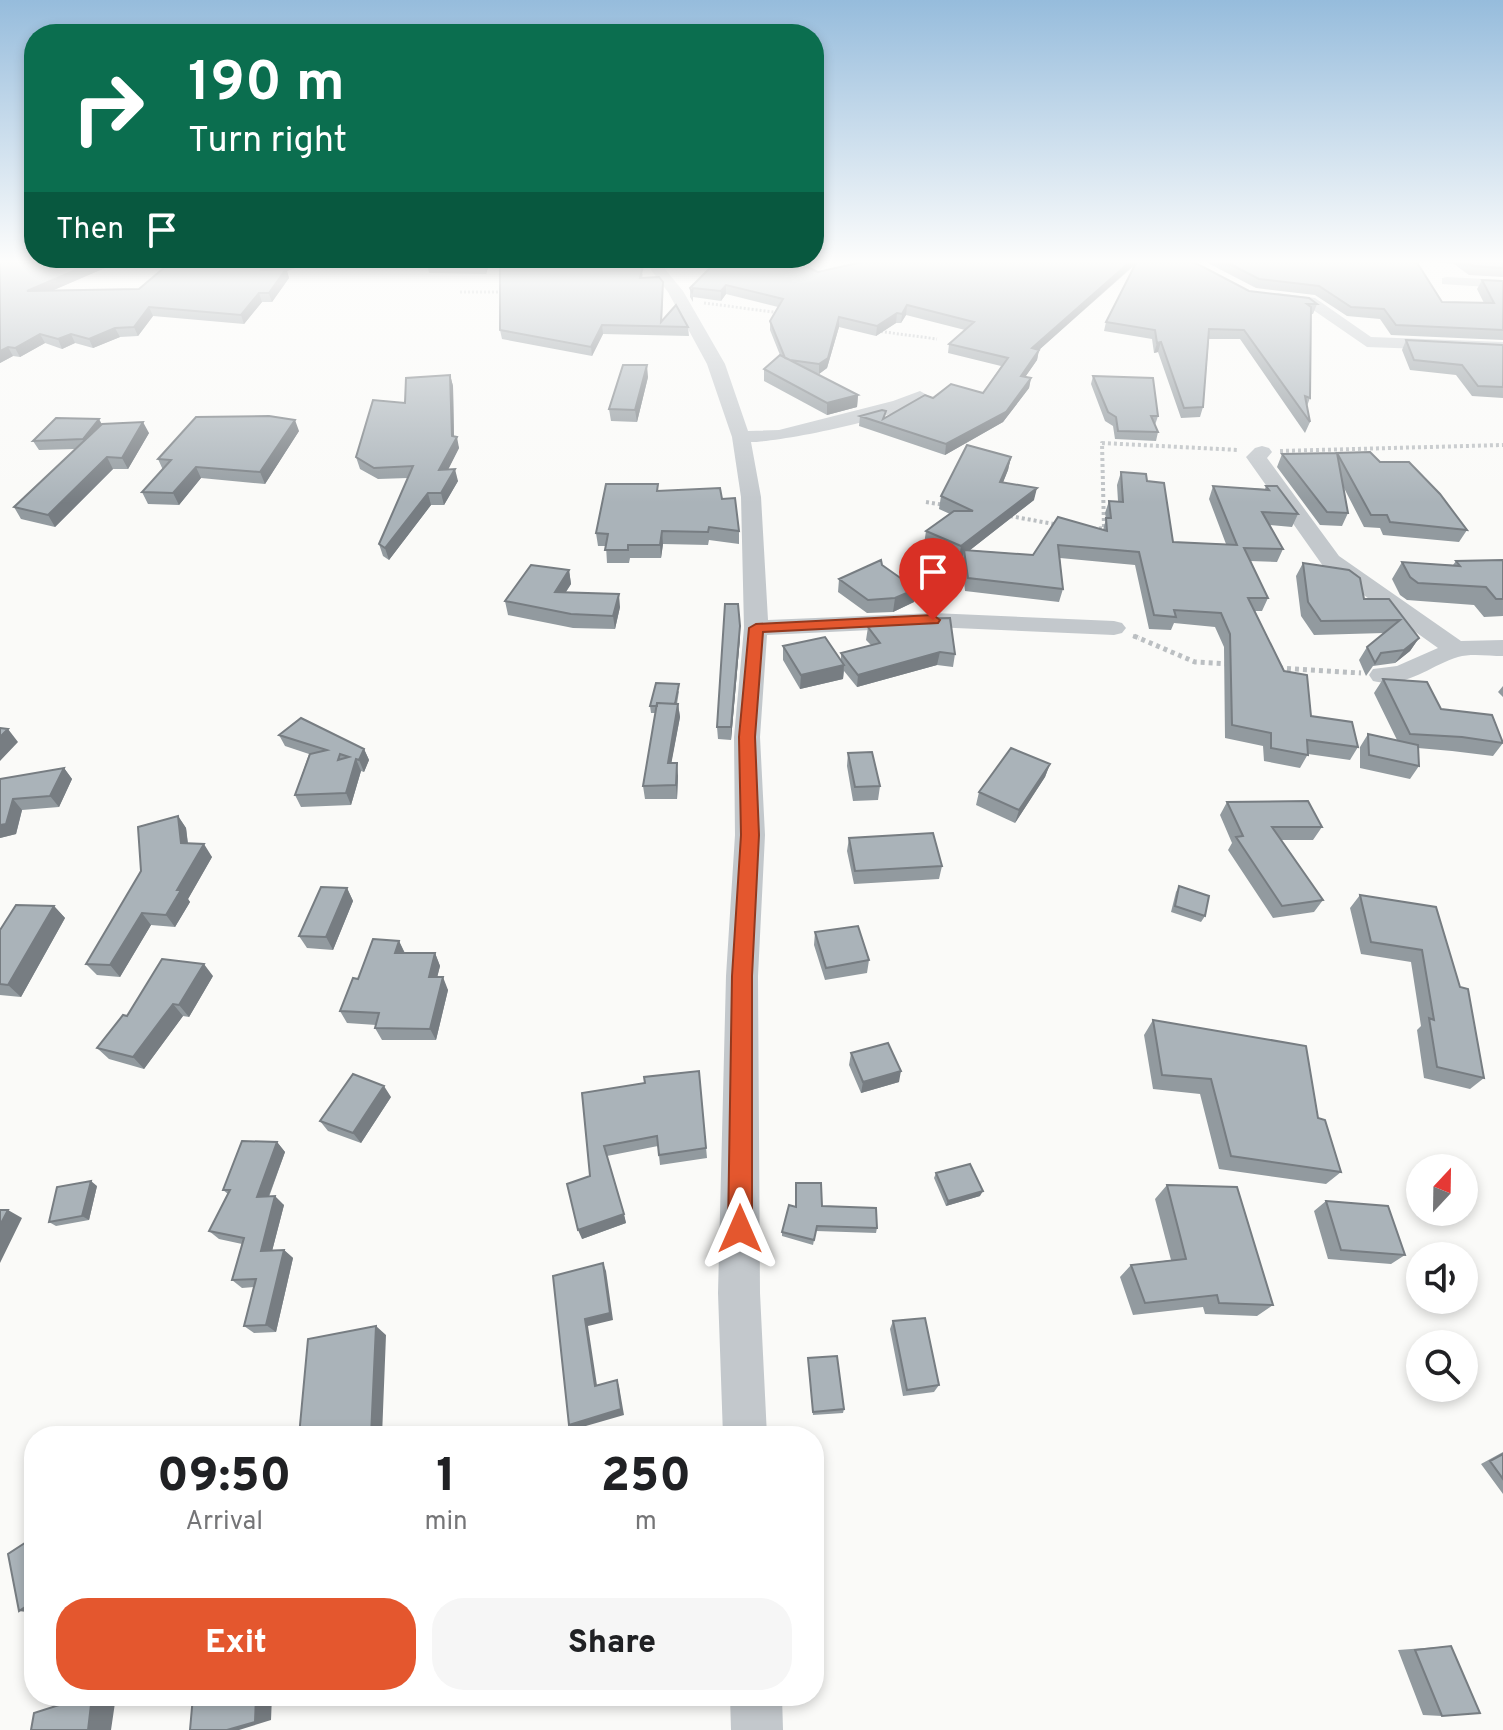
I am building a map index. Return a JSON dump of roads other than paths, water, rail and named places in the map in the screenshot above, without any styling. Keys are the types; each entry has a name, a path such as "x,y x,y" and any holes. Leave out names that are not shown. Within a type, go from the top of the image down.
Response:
{"street":[{"path":"703,342 716,364 741,437 751,497 756,628 747,737 750,835 742,976 739,1293 745,1426"},
{"path":"1367,342 1503,347"},
{"path":"741,437 779,436 899,405 920,396"},
{"path":"1262,452 1256,457 1331,561 1456,649"},
{"path":"756,628 933,620 1114,628"},
{"path":"1382,675 1401,674 1456,649 1503,648"},
{"path":"756,1706 757,1730"}]}
